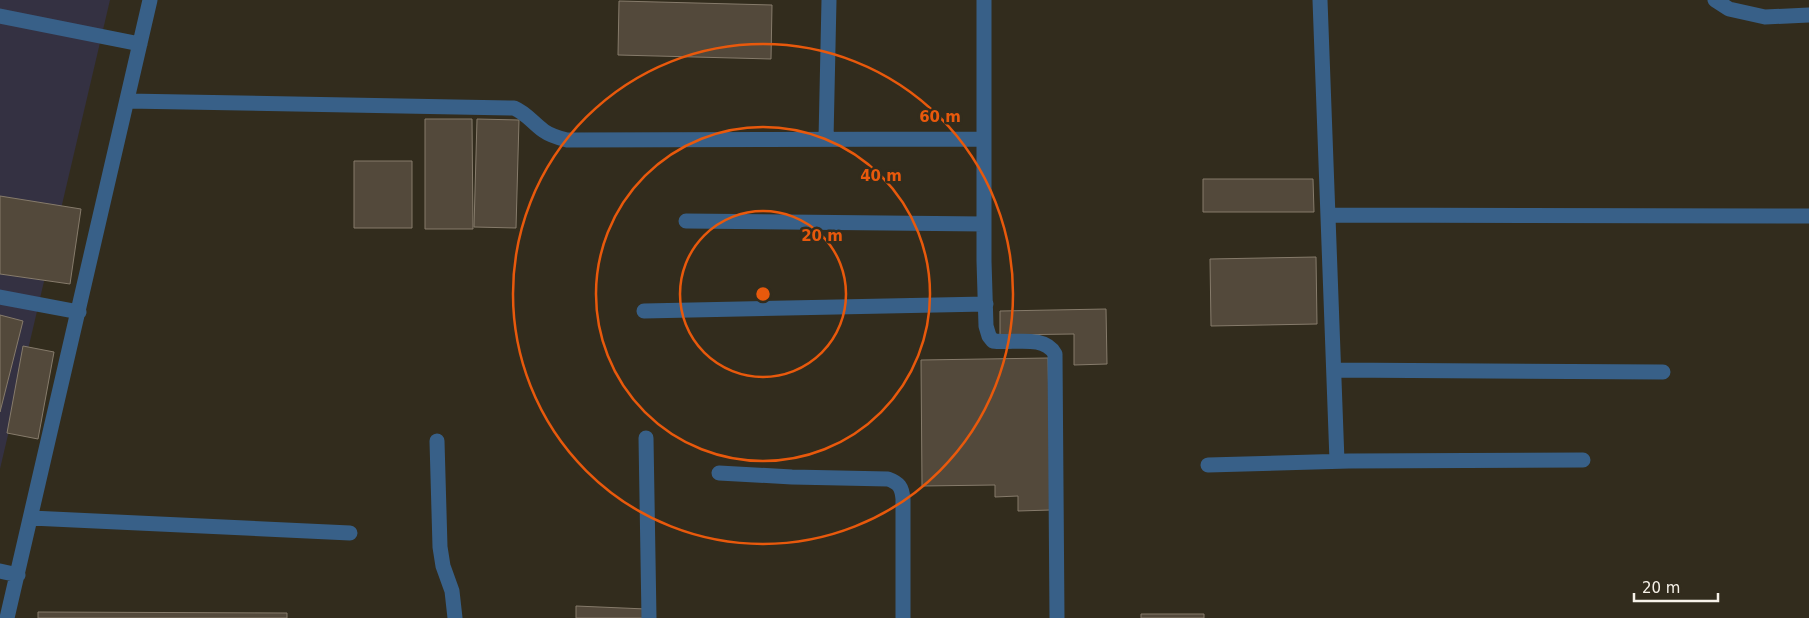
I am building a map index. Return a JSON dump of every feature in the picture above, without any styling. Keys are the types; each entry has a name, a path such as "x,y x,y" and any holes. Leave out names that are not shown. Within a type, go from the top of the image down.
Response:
{"street":[{"path":"7,618 150,0"},
{"path":"826,139 829,0"},
{"path":"984,0 986,326 989,336 993,340 1044,343 1052,347 1055,354 1057,618"},
{"path":"1320,0 1337,462"},
{"path":"1715,0 1729,9 1765,17 1809,15"},
{"path":"0,16 140,44"},
{"path":"127,101 514,108 555,137 567,140 984,138"},
{"path":"1329,215 1809,216"},
{"path":"686,221 984,224"},
{"path":"0,297 79,312"},
{"path":"644,311 986,304"},
{"path":"1334,370 1663,372"},
{"path":"646,438 649,618"},
{"path":"437,441 440,547 443,566 452,591 455,618"},
{"path":"1208,465 1583,460"},
{"path":"719,473 792,478 888,480 897,482 902,489 903,499 902,618"},
{"path":"30,518 350,533"},
{"path":"0,571 18,575"}],"shaded area":[{"path":"0,0 110,0 0,469"}],"building":[{"path":"619,1 772,5 771,59 618,55"},
{"path":"425,119 472,119 473,229 425,229"},
{"path":"477,119 519,120 516,228 474,227"},
{"path":"354,161 412,161 412,228 354,228"},
{"path":"1203,179 1313,179 1314,212 1203,212"},
{"path":"0,196 81,209 70,284 0,274"},
{"path":"1316,257 1317,324 1211,326 1210,259"},
{"path":"1106,309 1107,364 1074,365 1074,334 1000,335 1000,311"},
{"path":"0,315 23,321 0,412"},
{"path":"23,346 54,352 38,439 7,433"},
{"path":"1048,358 1051,510 1018,511 1018,496 995,497 995,485 922,486 921,360"},
{"path":"576,606 646,609 645,618 576,618"},
{"path":"38,612 287,613 287,618 38,618"},
{"path":"1141,614 1204,614 1204,618 1141,618"}]}
